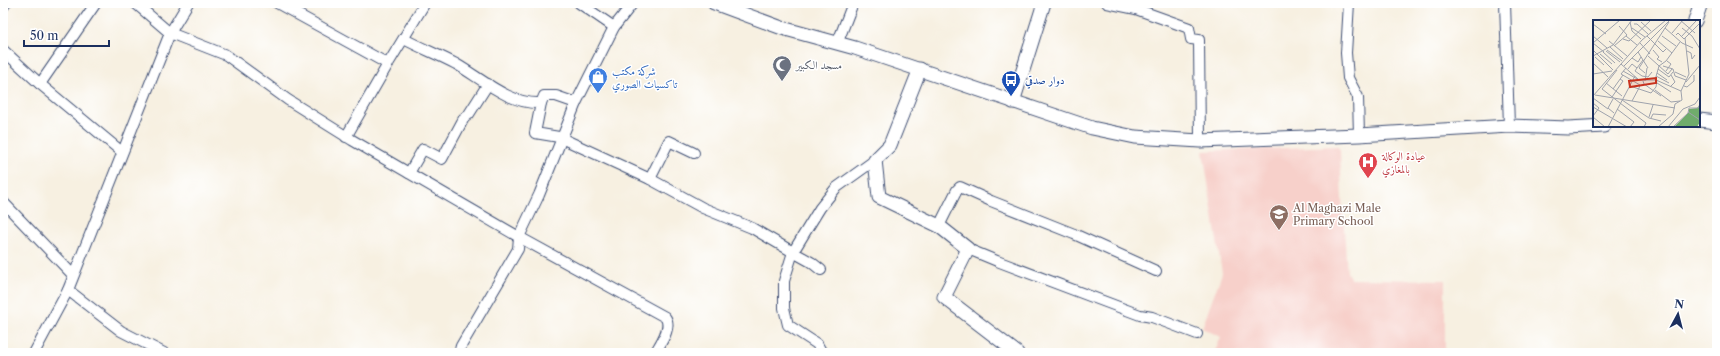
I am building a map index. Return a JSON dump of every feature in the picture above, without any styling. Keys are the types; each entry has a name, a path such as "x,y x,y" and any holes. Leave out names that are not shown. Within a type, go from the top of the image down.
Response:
{"street":[{"path":"3,7 6,3"},
{"path":"40,84 96,3"},
{"path":"135,3 170,33 226,55 288,100 346,137 519,237 665,317 668,326 655,353"},
{"path":"34,353 68,290 170,33 188,3"},
{"path":"277,3 388,64"},
{"path":"346,137 425,3"},
{"path":"579,3 614,27"},
{"path":"459,353 461,346 518,249 519,237 539,195 576,102 614,27 633,3"},
{"path":"714,3 782,28 855,48 1092,128 1128,135 1200,141 1359,135 1509,126 1568,128 1593,127"},
{"path":"837,44 853,3"},
{"path":"1013,102 1044,3"},
{"path":"1107,3 1136,9 1189,28 1191,39 1199,40 1200,141"},
{"path":"1349,3 1346,54 1348,78 1358,97 1359,135"},
{"path":"1505,3 1509,126"},
{"path":"1695,20 1701,3"},
{"path":"404,39 456,64 515,99 532,103 541,103"},
{"path":"3,50 40,84 122,152"},
{"path":"822,353 817,344 788,325 784,308 784,281 793,252 820,208 836,188 875,160 890,145 920,69"},
{"path":"409,173 423,149 442,159 464,118 469,114 488,84"},
{"path":"576,102 556,96 544,96 541,103 535,133 559,137 650,179 703,208 752,228 811,262 821,270"},
{"path":"1700,120 1717,122"},
{"path":"650,179 669,141 694,153"},
{"path":"875,160 879,197 939,226 968,249 1140,315 1152,316 1196,334"},
{"path":"939,226 960,187 991,202 1074,234 1156,270"},
{"path":"3,202 73,275"},
{"path":"968,249 944,297 1017,353"},
{"path":"68,290 121,331 164,353"}],"shaded area":[{"name":"Al Maghazi Male Primary School","path":"1337,146 1340,150 1347,273 1351,279 1445,280 1445,353 1214,353 1221,337 1202,328 1222,273 1203,151"}],"place":[{"name":"مسجد الكبير","path":"782,82"},
{"name":"شركة مكتب تاكسيات الصوري","path":"598,94"},
{"name":"دوار صدقي","path":"1011,97"},
{"name":"عيادة الوكالة بالمغازي","path":"1368,179"},
{"name":"Al Maghazi Male Primary School","path":"1279,231"}]}
